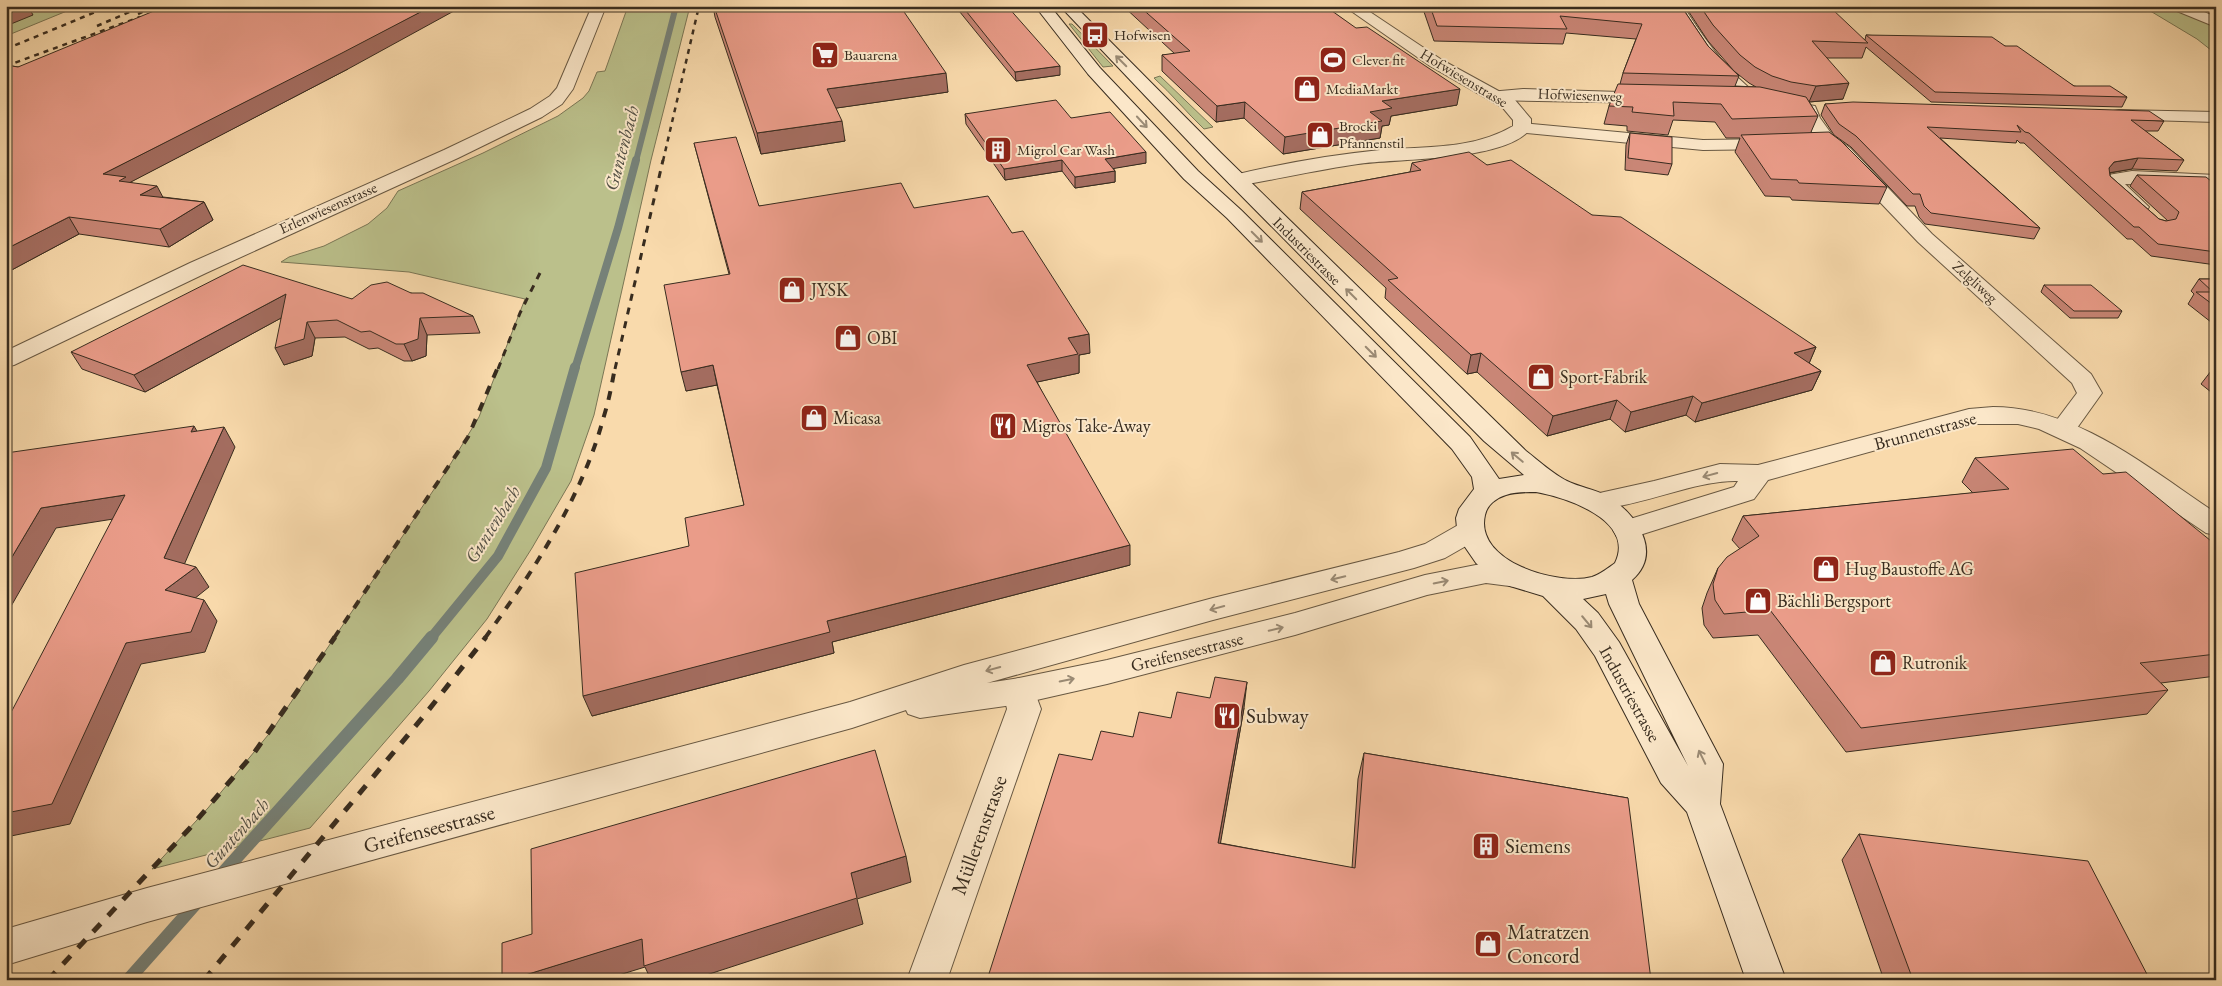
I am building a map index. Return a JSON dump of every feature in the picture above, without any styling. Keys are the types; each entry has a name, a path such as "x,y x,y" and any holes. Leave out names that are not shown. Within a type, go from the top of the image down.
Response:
{"street":[{"name":"Erlenwiesenstrasse","path":"6,360 45,339 451,154 536,113 556,100 565,89 599,6"},
{"name":"Industriestrasse","path":"1042,6 1094,72 1191,175 1234,214 1461,443 1486,477 1488,492 1502,486 1518,484 1556,486 1577,492 1596,502 1614,515 1626,530 1632,543 1633,556 1627,568 1617,578 1600,586 1578,589 1553,588 1516,577 1494,564 1478,548 1470,531"},
{"name":"Industriestrasse","path":"1067,6 1237,180 1492,435 1517,457 1556,486"},
{"name":"Hofwiesenstrasse","path":"1237,180 1378,156 1446,152 1494,143 1522,128 1522,120 1517,112 1495,96 1436,63 1351,6"},
{"path":"1676,6 1700,45 1742,90 1756,98 1796,108 1827,106"},
{"path":"2176,6 2216,23"},
{"name":"Hofwiesenweg","path":"1495,96 1523,94 1669,98"},
{"path":"1728,99 1756,98"},
{"name":"Zelgliweg","path":"1796,108 1811,119 1817,140 1844,152 1925,238 2082,378 2090,393 2063,429"},
{"path":"2100,114 2216,118"},
{"path":"1522,128 1703,145 1789,143"},
{"path":"2152,218 2115,186 2114,179 2132,177 2215,181"},
{"name":"Brunnenstrasse","path":"1596,502 1654,490 1720,472 1758,474 1969,417 1990,414 2034,419 2063,429 2111,456 2216,526"},
{"path":"1626,530 1744,493 1758,474"},
{"path":"1470,531 1469,516 1475,503 1488,492"},
{"name":"Greifenseestrasse","path":"6,947 147,905 852,715 964,677 1404,561 1435,551 1470,531"},
{"name":"Greifenseestrasse","path":"852,715 1020,690 1107,672 1295,624 1424,585 1486,573 1516,577"},
{"name":"Industriestrasse","path":"1617,578 1624,604 1706,764 1702,804"},
{"name":"Industriestrasse","path":"1553,588 1588,621 1608,650 1673,773 1702,804 1766,980"},
{"path":"1020,690 1033,674 1074,647"},
{"name":"Müllerenstrasse","path":"927,980 1024,709 1020,690"}],"green space":[{"path":"6,6 79,6 6,36"},
{"path":"628,6 690,6 651,160 594,415 571,481 532,548 487,619 429,691 310,828 152,869 208,808 273,729 445,473 479,417 525,299 409,272 281,262 289,257 324,246 368,224 387,208 398,191 483,153 558,116 583,98 589,91 597,72 605,71"},
{"path":"2142,6 2177,6 2216,23 2216,54 2197,39"},
{"path":"1069,24 1072,24 1113,66 1103,67"},
{"path":"1160,76 1213,127 1204,129 1154,78"}],"building":[{"path":"166,6 432,6 103,174 126,177 119,181 157,186 140,195 204,202 160,229 69,217 6,249 6,65 18,67"},
{"name":"Bauarena","path":"714,6 900,6 946,73 827,89 842,121 757,133"},
{"path":"962,6 1007,6 1060,66 1015,72"},
{"path":"1139,6 1325,6 1356,28 1367,27 1460,89 1382,101 1392,108 1370,112 1382,121 1285,137 1245,102 1217,106 1162,55 1190,51"},
{"path":"1430,6 1681,6 1708,46 1739,76 1623,73 1642,24 1560,16 1567,29 1437,26"},
{"path":"1700,6 1802,6 1831,8 1868,43 1812,41 1849,83 1816,86 1791,82 1772,76 1755,67 1740,55 1713,25"},
{"path":"1866,35 1992,37 2005,46 2017,46 2074,86 2110,86 2127,97 1935,92"},
{"path":"1618,84 1760,87 1806,97 1818,116 1732,119 1721,104 1673,102 1674,116 1632,112 1633,107 1609,106"},
{"path":"1056,100 1071,118 1110,112 1146,152 1105,159 1115,171 1075,177 1062,160 1004,169 965,114"},
{"path":"1853,102 2149,111 2164,121 2131,120 2184,160 2138,158 2114,162 2109,168 2110,176 2159,219 2166,221 2176,219 2179,212 2137,175 2206,177 2216,185 2216,252 2158,244 2139,227 2134,227 2029,133 2017,125 2021,132 1927,127 2040,228 1931,213 1924,206 1920,194 1913,194 1856,136 1839,124 1825,104"},
{"path":"1829,132 1841,141 1887,187 1799,183 1797,180 1771,179 1741,135"},
{"path":"1630,133 1672,137 1672,164 1628,158"},
{"path":"736,137 759,206 901,183 914,208 988,196 1012,233 1023,231 1089,334 1068,338 1078,354 1027,365 1130,545 827,621 830,632 583,696 575,573 689,546 685,518 744,505 713,365 681,372 664,285 730,274 694,143"},
{"path":"1469,152 1487,165 1511,160 1592,215 1621,217 1816,347 1794,353 1821,371 1702,403 1693,396 1631,412 1617,400 1553,416 1481,353 1471,355 1388,280 1398,278 1302,192 1421,170 1412,163"},
{"path":"243,265 352,299 371,285 387,282 411,293 423,293 473,316 420,318 418,339 404,344 396,344 370,331 361,332 337,320 307,322 304,339 275,348 286,294 134,375 71,352"},
{"path":"2199,279 2216,279 2216,307 2196,292 2213,292"},
{"path":"2044,285 2091,285 2122,311 2074,311"},
{"path":"194,426 191,432 224,427 164,558 196,567 165,590 204,600 191,632 126,643 52,804 6,813 6,722 125,495 41,508 6,567 6,453"},
{"path":"2073,449 2103,474 2126,472 2216,545 2216,654 2140,663 2168,690 1861,728 1770,610 1724,614 1715,600 1713,584 1718,568 1727,557 1759,536 1743,516 2009,489 1975,458"},
{"name":"Siemens","path":"1215,677 1247,682 1218,843 1355,868 1364,753 1628,798 1651,980 987,980 1059,754 1092,760 1101,731 1133,737 1139,712 1171,718 1177,692 1210,698"},
{"path":"875,750 906,856 851,873 857,898 644,966 642,939 509,980 502,980 502,943 532,934 531,849"},
{"path":"1859,834 2088,861 2150,980 1913,980"}],"waterway":[{"name":"Guntenbach","path":"636,161 676,6"},
{"name":"Guntenbach","path":"575,369 618,228 636,160"},
{"name":"Guntenbach","path":"431,638 498,556 546,468 575,367"},
{"name":"Guntenbach","path":"220,876 397,679 432,637"},
{"name":"Guntenbach","path":"128,980 199,900"}],"railway":[{"path":"6,49 110,6"},
{"path":"97,26 143,6"},
{"path":"138,14 155,6"},
{"path":"663,161 699,6"},
{"path":"6,66 140,17"},
{"path":"615,369 663,160"},
{"path":"498,369 520,313 540,273"},
{"path":"334,638 468,437 498,367"},
{"path":"485,638 521,586 570,504 595,446 615,367"},
{"path":"48,980 190,828 254,753 335,637"},
{"path":"204,980 423,717 486,637"}],"place":[{"name":"Hofwisen","path":"1095,35"},
{"name":"Bauarena","path":"825,55"},
{"name":"Clever fit","path":"1333,60"},
{"name":"MediaMarkt","path":"1307,89"},
{"name":"Brocki Pfannenstil","path":"1320,135"},
{"name":"Migrol Car Wash","path":"998,150"},
{"name":"JYSK","path":"792,290"},
{"name":"OBI","path":"848,338"},
{"name":"Sport-Fabrik","path":"1541,377"},
{"name":"Micasa","path":"814,418"},
{"name":"Migros Take-Away","path":"1003,426"},
{"name":"Hug Baustoffe AG","path":"1826,569"},
{"name":"Bächli Bergsport","path":"1758,601"},
{"name":"Rutronik","path":"1883,663"},
{"name":"Subway","path":"1227,716"},
{"name":"Siemens","path":"1486,846"},
{"name":"Matratzen Concord","path":"1488,944"}]}
